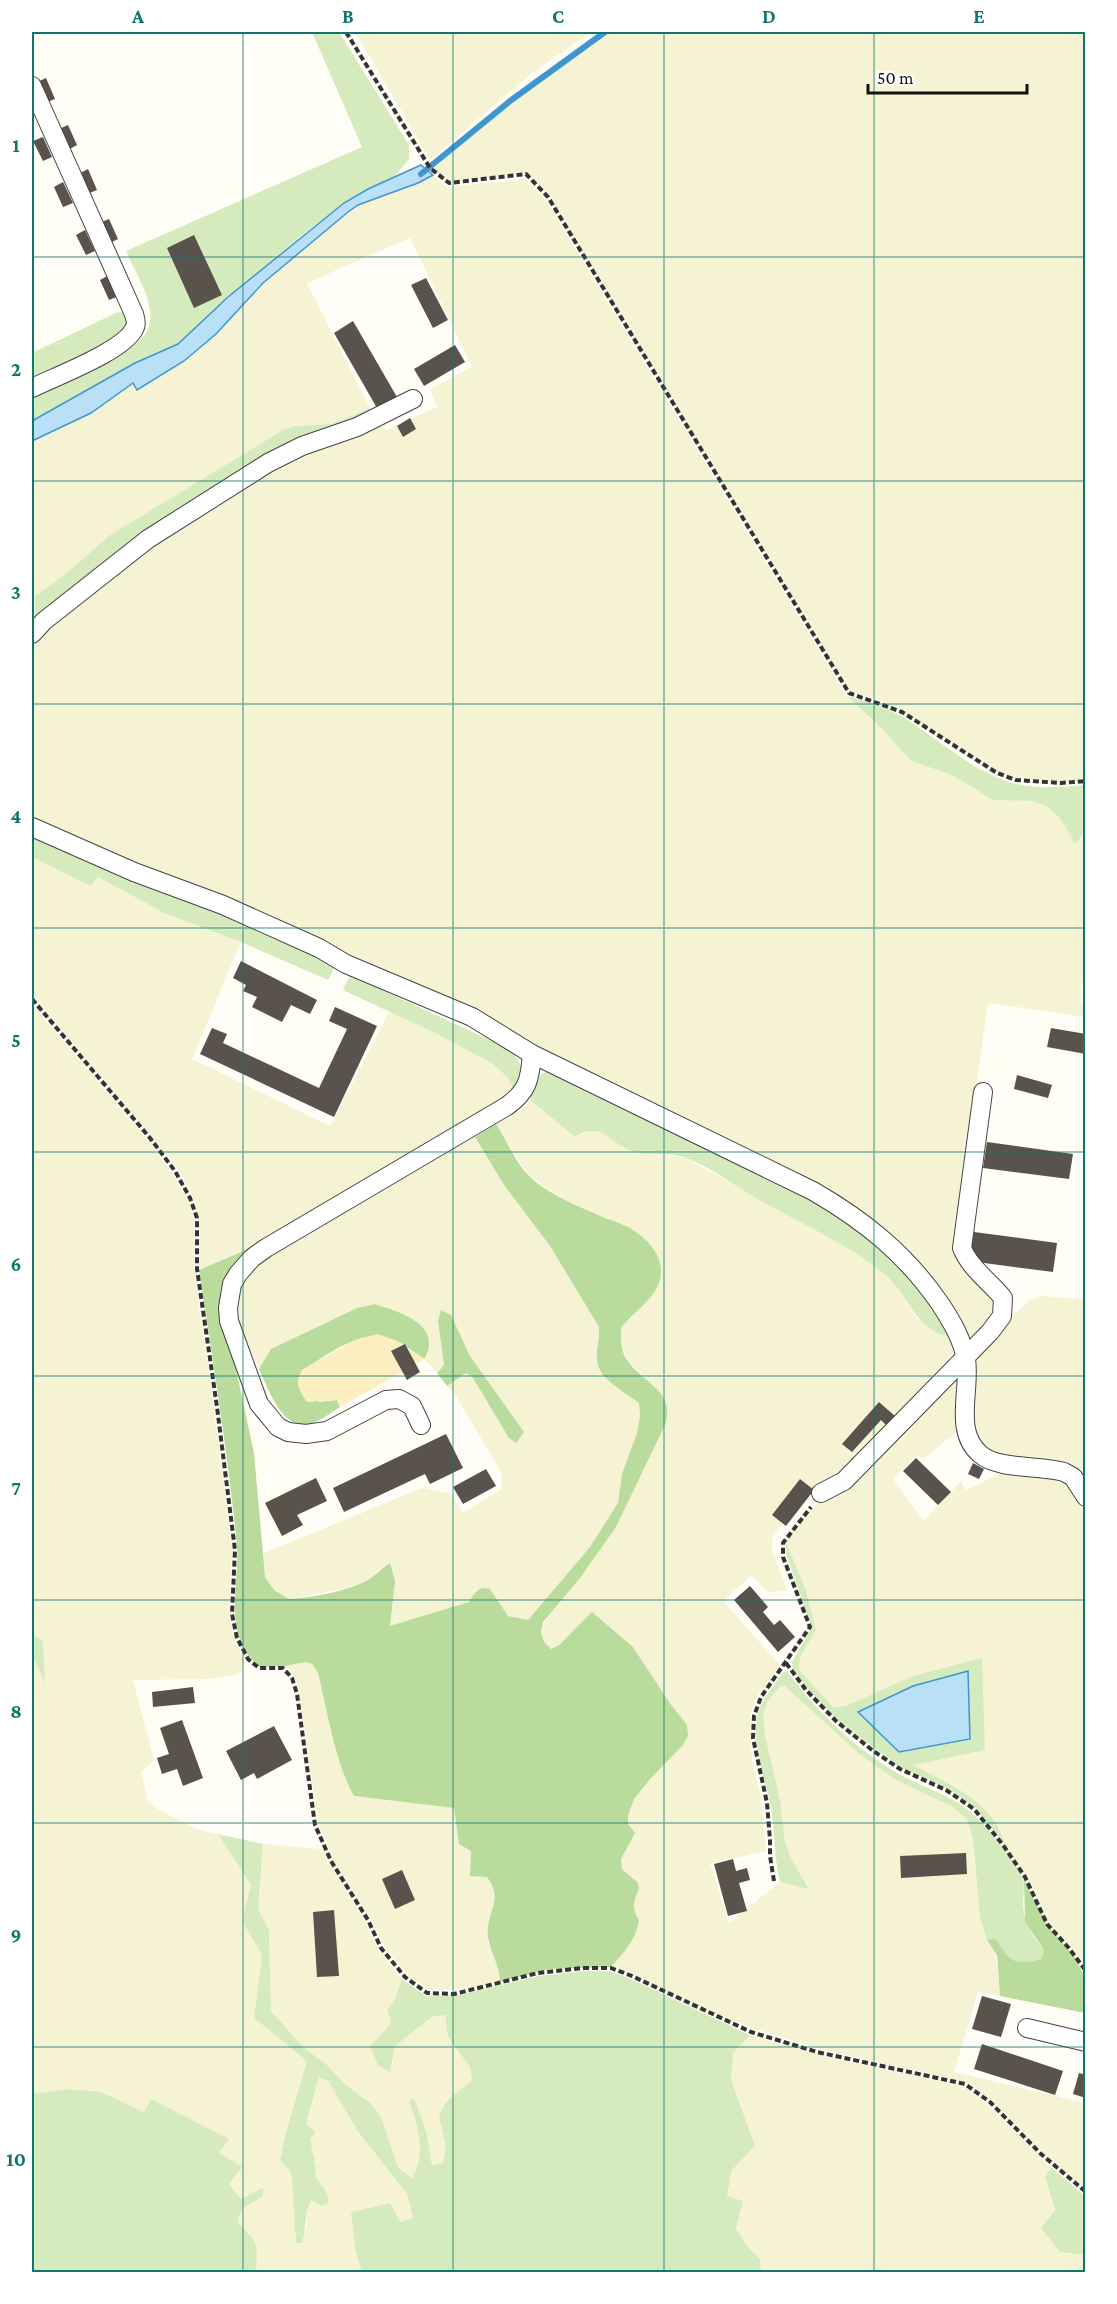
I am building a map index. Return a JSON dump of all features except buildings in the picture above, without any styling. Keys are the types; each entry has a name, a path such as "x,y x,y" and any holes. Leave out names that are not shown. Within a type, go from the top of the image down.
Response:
{"street":[{"path":"32,86 134,314 136,326 129,338 112,350 32,388"},
{"path":"32,634 44,621 148,539 268,463 302,446 357,427 413,399"},
{"path":"32,827 134,872 223,905 319,948 346,964 472,1017 532,1054 813,1191 851,1213 906,1260 927,1286 959,1336 966,1358 968,1379 966,1436 972,1447 982,1456 994,1462 1064,1472 1072,1477 1086,1497"},
{"path":"422,1425 412,1406 399,1399 386,1400 327,1431 306,1434 288,1432 278,1427 259,1404 229,1321 228,1308 231,1290 243,1266 266,1248 520,1097 531,1072 532,1054"},
{"path":"821,1493 844,1481 966,1358 1002,1316 1003,1298 967,1261 962,1248 983,1092"},
{"path":"1027,2028 1086,2042"}],"path":[{"path":"346,32 430,168 449,183 526,174 548,197 849,693 902,712 970,758 997,773 1016,780 1061,783 1086,781"},
{"path":"32,999 150,1138 175,1171 190,1198 197,1218 197,1269 235,1550 232,1614 237,1638 248,1659 259,1668 283,1668 292,1678 300,1714 315,1826 331,1861 368,1920 381,1948 405,1977 427,1993 454,1994 538,1973 582,1968 611,1968 751,2032 817,2052 965,2084 990,2102 1041,2154 1086,2192"},
{"path":"774,1881 766,1803 753,1738 754,1716 761,1697 810,1627 783,1557 783,1543 821,1493"},
{"path":"786,1663 806,1690 836,1721 872,1750 900,1769 946,1790 974,1809 1004,1845 1025,1877 1047,1924 1086,1971"}],"shaded area":[{"path":"355,32 591,32 532,73 430,160"},
{"path":"611,32 1085,32 1085,780 1061,782 1017,778 998,772 903,711 850,691 549,196 526,173 449,181 433,169 513,102"},
{"path":"433,175 447,187 525,179 545,199 847,696 884,731 911,761 952,775 993,800 1033,801 1046,806 1059,817 1075,844 1085,832 1086,984 1081,983 1081,1003 1085,1017 988,1003 954,1243 991,1295 995,1306 986,1322 969,1343 854,1208 136,867 32,821 32,639 148,543 269,468 379,422 386,430 437,407 430,389 472,367 410,238 307,283 370,408 332,424 295,426 283,430 110,535 64,575 35,596 35,621 32,626 32,441 91,413 133,383 138,390 184,361 216,334 263,283 348,212 358,205 418,183"},
{"path":"32,857 90,886 98,877 164,913 241,942 192,1059 330,1126 389,1012 493,1064 508,1078 516,1094 260,1244 199,1270 198,1216 194,1200 183,1178 171,1160 32,995"},
{"path":"32,1004 148,1140 188,1199 194,1219 194,1270 232,1550 229,1614 234,1639 245,1661 243,1671 232,1676 207,1679 133,1680 154,1760 141,1772 148,1801 159,1810 196,1829 218,1834 251,1885 242,1921 262,1955 254,2018 307,2061 280,2160 289,2170 292,2179 296,2243 307,2227 307,2206 311,2199 327,2193 315,2176 316,2168 306,2124 319,2077 328,2080 358,2133 407,2194 413,2218 400,2222 356,2253 362,2272 256,2272 257,2262 249,2232 237,2222 242,2209 263,2196 263,2189 241,2199 229,2184 219,2153 228,2139 151,2099 144,2112 101,2092 70,2089 32,2094 32,1654 44,1682 43,1641 32,1634"},
{"path":"530,1100 575,1137 594,1130 603,1133 628,1150 685,1158 795,1217 856,1252 884,1273 894,1283 917,1319 950,1337 953,1353 839,1477 816,1485 773,1535 772,1549 787,1591 769,1592 751,1576 723,1601 780,1665 757,1697 750,1714 752,1761 761,1797 766,1851 710,1863 729,1923 780,1882 809,1888 790,1856 785,1842 780,1800 765,1735 763,1715 768,1701 780,1686 785,1686 796,1695 859,1754 896,1780 951,1806 967,1819 973,1840 975,1872 987,1940 996,1955 1000,1996 978,1992 954,2072 1085,2103 1085,2189 1043,2153 992,2100 965,2082 827,2051 755,2029 710,2011 629,1972 611,1967 628,1946 638,1928 639,1920 633,1905 637,1882 622,1869 621,1859 626,1850 628,1817 634,1799 683,1745 687,1726 633,1647 580,1624 551,1649 544,1642 541,1632 548,1614 580,1578 616,1527 665,1425 655,1387 626,1359 622,1341 621,1328 640,1309 625,1225 599,1216 559,1197 527,1174 496,1124 521,1110"},
{"path":"475,1137 504,1185 550,1246 599,1327 597,1360 604,1376 639,1403 640,1416 637,1433 622,1474 618,1503 590,1547 528,1620 507,1616 490,1589 476,1590 469,1602 390,1626 395,1581 379,1570 370,1579 347,1588 289,1599 274,1590 265,1577 262,1554 422,1488 451,1494 463,1513 502,1489 501,1472 456,1396 447,1386 466,1373 473,1378 494,1412 524,1432 470,1356 451,1315 442,1310 438,1321 444,1365 437,1373 425,1359 429,1344 425,1331 416,1321 375,1304 357,1308 271,1349 259,1369 237,1320 238,1296 242,1284 256,1264"},
{"path":"1085,1290 1085,1484 996,1456 977,1443 971,1422 973,1360 998,1331 1029,1300 1043,1296 1083,1299"},
{"path":"958,1370 960,1429 923,1459 917,1455 893,1479 924,1521 961,1481 966,1490 1004,1472 1058,1474 1076,1489 1086,1508 1085,1967 1070,1945 1048,1923 1026,1877 1005,1844 1002,1832 986,1812 957,1787 913,1764 846,1706 833,1707 799,1670 800,1657 816,1629 806,1590 786,1542 824,1494"},
{"path":"306,1662 312,1664 318,1673 335,1740 354,1796 454,1808 459,1844 471,1851 495,1887 495,1900 488,1927 488,1943 498,1966 500,1982 466,1989 430,1990 412,1979 386,1950 371,1919 333,1860 319,1826 298,1686 291,1671 284,1666"},
{"path":"263,1844 322,1849 365,1921 378,1949 402,1979 394,2001 387,2010 391,2021 370,2046 393,2065 392,2053 395,2046 432,2017 445,2015 448,2037 470,2067 472,2080 446,2102 444,2134 446,2146 443,2163 432,2165 426,2131 409,2101 420,2136 420,2162 413,2178 398,2167 381,2117 373,2104 346,2085 327,2065 303,2047 271,2011 269,1930 258,1910"},
{"path":"750,2035 816,2054 964,2087 988,2104 1051,2167 1045,2177 1055,2210 1060,2252 1085,2255 1085,2272 761,2272 760,2259 747,2246 736,2228 727,2196 732,2170 754,2146 731,2080 733,2053"}],"green space":[{"path":"312,32 339,32 409,145 409,159 395,176 344,203 302,235 228,297 178,344 135,363 32,421 32,395 121,353 134,345 147,332 150,318 149,303 126,251 362,147"},
{"path":"125,312 128,325 115,342 32,380 32,353 116,313"},
{"path":"370,408 374,415 314,438 35,621 35,596 64,575 110,535 283,430 295,426 332,424"},
{"path":"847,696 896,713 969,762 1012,783 1039,787 1085,785 1085,832 1075,844 1059,817 1046,806 1033,801 993,800 952,775 911,761 884,731"},
{"path":"32,836 227,911 336,965 328,980 241,942 164,913 98,877 90,886 32,857"},
{"path":"350,975 509,1049 522,1070 516,1094 508,1078 493,1064 439,1035 343,990"},
{"path":"547,1071 690,1137 830,1208 866,1234 899,1264 928,1299 950,1337 937,1333 919,1319 892,1281 869,1262 706,1167 679,1156 634,1152 597,1132 591,1131 575,1137 530,1100 540,1075"},
{"path":"496,1124 519,1164 535,1181 551,1193 569,1202 635,1231 650,1245 660,1262 660,1281 655,1291 621,1328 621,1336 625,1357 656,1388 666,1404 665,1425 616,1527 580,1578 543,1622 541,1632 544,1642 551,1649 559,1645 592,1612 633,1647 687,1725 688,1736 683,1745 634,1799 628,1816 628,1824 635,1833 621,1859 622,1869 637,1882 639,1888 634,1908 639,1920 638,1927 625,1951 611,1967 549,1969 500,1982 488,1934 495,1896 494,1890 487,1877 470,1876 471,1851 459,1844 454,1808 354,1796 342,1769 318,1673 312,1664 306,1662 260,1667 247,1654 240,1641 235,1615 237,1546 220,1408 199,1270 260,1244 228,1273 222,1287 220,1313 228,1333 254,1453 265,1577 274,1590 289,1599 330,1593 368,1580 390,1563 395,1581 390,1626 469,1602 482,1588 490,1589 508,1616 528,1620 590,1547 618,1503 622,1474 637,1433 640,1416 639,1403 613,1385 602,1373 597,1360 599,1327 550,1246 504,1185 475,1137"},
{"path":"375,1304 410,1317 424,1329 429,1345 425,1359 393,1339 377,1336 365,1337 343,1345 302,1370 319,1402 337,1400 340,1407 311,1424 301,1425 292,1422 278,1407 259,1369 271,1349 357,1308"},
{"path":"441,1310 451,1315 470,1356 524,1432 516,1443 509,1438 473,1378 466,1373 447,1386 437,1373 444,1365 438,1321"},
{"path":"786,1542 806,1590 816,1630 800,1657 799,1670 833,1707 846,1706 913,1676 982,1658 985,1750 914,1765 955,1787 981,1806 1000,1830 1005,1844 975,1808 947,1788 900,1767 837,1720 793,1670 792,1662 812,1627 786,1555"},
{"path":"32,1634 43,1641 45,1684 32,1654"},
{"path":"787,1671 821,1712 860,1748 899,1774 963,1806 985,1827 1008,1855 1023,1879 1024,1915 1032,1933 1044,1950 1041,1959 1019,1962 1009,1958 996,1940 987,1940 980,1917 973,1840 967,1819 951,1806 896,1780 859,1754 785,1686 780,1686 768,1701 763,1715 765,1735 780,1800 785,1842 790,1856 809,1889 780,1882 771,1808 758,1752 756,1729 757,1717 764,1699 782,1673"},
{"path":"218,1834 263,1844 258,1909 269,1930 271,2011 303,2047 327,2065 346,2085 372,2104 381,2117 398,2167 412,2178 419,2159 420,2140 409,2101 414,2098 426,2131 432,2165 443,2163 446,2146 439,2116 446,2102 472,2080 470,2067 448,2037 445,2015 432,2017 395,2046 390,2072 378,2065 370,2046 391,2021 387,2010 394,2001 402,1979 426,1996 454,1996 539,1976 582,1971 610,1971 750,2035 733,2053 731,2080 755,2146 732,2170 727,2196 743,2201 736,2228 747,2246 760,2259 761,2272 362,2272 356,2253 351,2212 390,2203 400,2222 413,2218 407,2194 358,2132 328,2081 319,2077 306,2124 316,2132 310,2139 316,2168 315,2176 327,2193 329,2202 322,2206 311,2200 302,2243 296,2243 292,2179 289,2170 280,2160 307,2061 254,2018 262,1955 242,1921 251,1885"},
{"path":"1024,1879 1048,1927 1074,1956 1085,1977 1085,2013 1000,1996 997,1955 987,1940 996,1939 1009,1957 1019,1962 1041,1959 1044,1950 1025,1922"},
{"path":"70,2089 101,2092 144,2112 151,2099 229,2139 219,2153 242,2167 229,2184 241,2199 263,2188 263,2196 242,2209 237,2222 255,2244 256,2272 32,2272 32,2094"},
{"path":"1051,2167 1085,2196 1085,2255 1060,2252 1041,2228 1055,2210 1045,2177"}],"sand":[{"path":"378,1334 396,1341 425,1359 340,1407 337,1400 307,1402 298,1386 302,1370 355,1340"}],"water":[{"path":"421,165 433,175 418,183 358,205 348,212 263,283 216,334 184,361 137,390 133,383 91,413 32,441 32,421 135,363 178,344 228,297 344,203 368,189"},
{"path":"968,1671 970,1739 899,1752 858,1712 913,1686"}],"waterway":[{"path":"421,174 510,101 605,32"}]}
